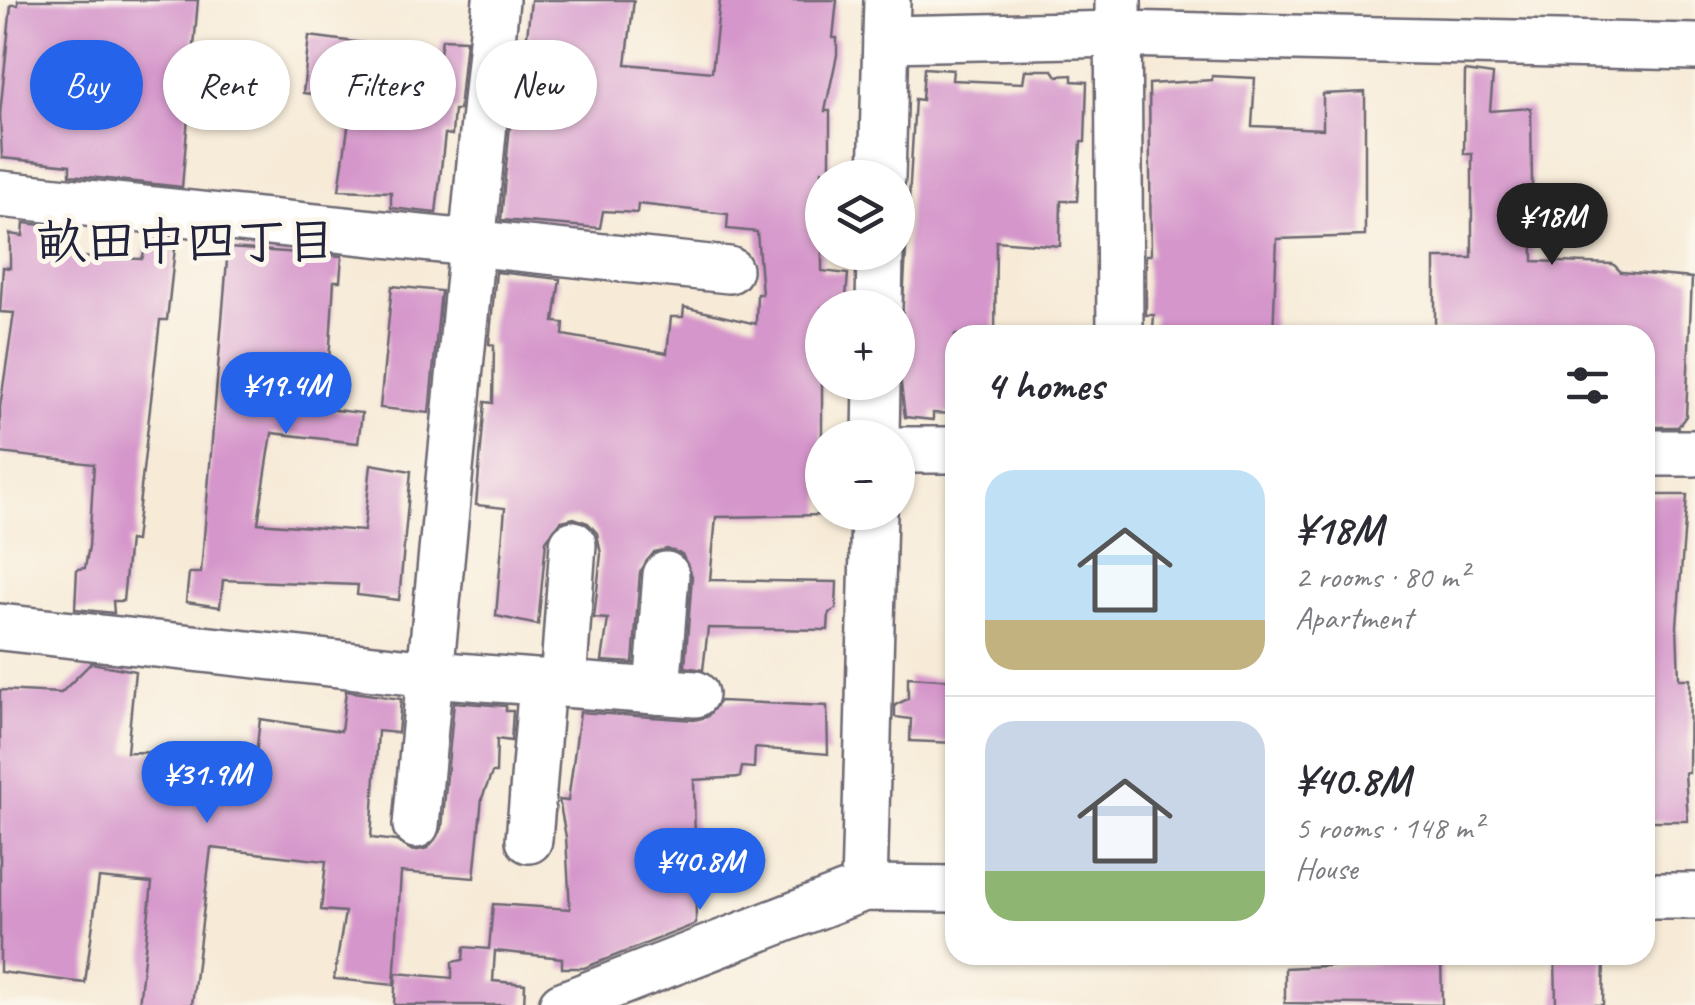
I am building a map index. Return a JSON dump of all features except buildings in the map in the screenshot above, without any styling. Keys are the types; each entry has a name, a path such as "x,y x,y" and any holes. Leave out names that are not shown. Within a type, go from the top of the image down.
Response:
{"street":[{"path":"416,825 496,0"},
{"path":"1118,17 1120,325"},
{"path":"882,160 886,20 1118,17 1695,47"},
{"path":"0,194 729,270"},
{"path":"915,450 945,450"},
{"path":"1655,453 1695,453"},
{"path":"864,888 874,530"},
{"path":"530,840 573,544"},
{"path":"0,628 430,674 676,692 666,575"},
{"path":"562,1005 864,888 945,889"},
{"path":"1655,896 1695,896"}],"district":[{"name":"畝田中四丁目","path":"186,240"}]}
